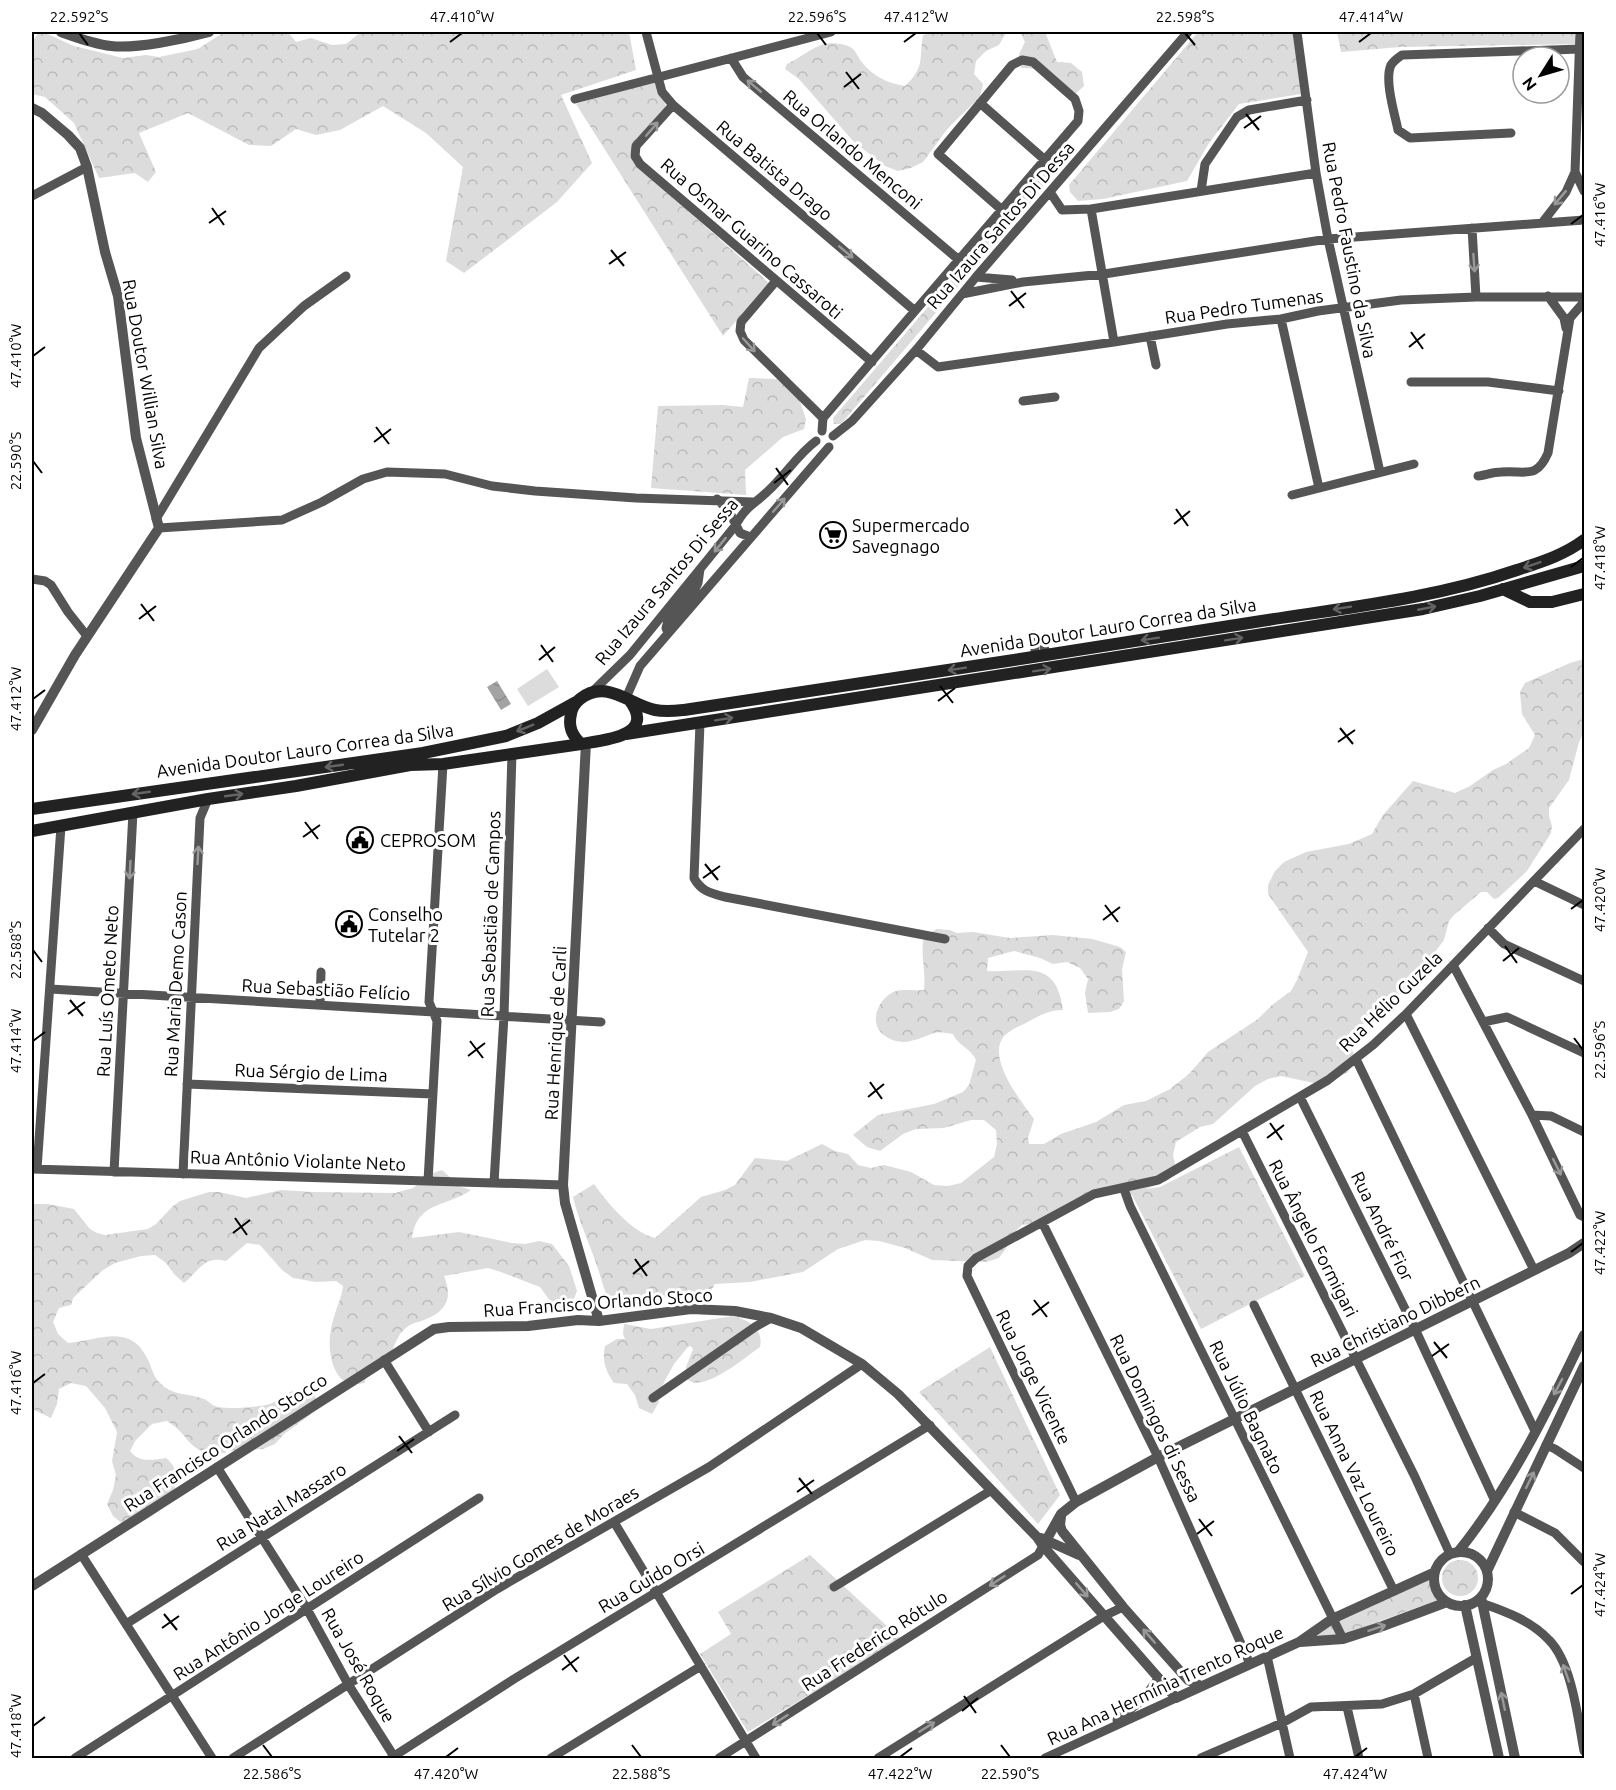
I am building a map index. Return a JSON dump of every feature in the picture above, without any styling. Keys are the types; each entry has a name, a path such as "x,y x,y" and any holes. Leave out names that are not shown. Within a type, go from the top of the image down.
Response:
{"main road":[{"name":"Avenida Doutor Lauro Correa da Silva","path":"628,699 655,710 684,710 1041,656 1437,592 1484,581 1547,560 1570,550 1584,540"},
{"path":"625,735 633,729 638,713 628,699 608,692 592,692 577,702 571,710 570,728 574,736 584,743 1423,609 1503,590 1584,566"},
{"path":"1503,590 1530,602 1552,602 1584,594"},
{"name":"Avenida Doutor Lauro Correa da Silva","path":"32,809 423,753 506,736 538,723 577,702"},
{"name":"Avenida Doutor Lauro Correa da Silva","path":"32,831 410,765 443,764 584,743"}],"street":[{"path":"61,32 84,41 114,46 147,44 208,32"},
{"name":"Rua Batista Drago","path":"646,32 662,92 673,105 915,311"},
{"path":"575,99 831,32"},
{"name":"Rua Izaura Santos Di Dessa","path":"832,436 852,421 916,350 976,277 1188,32"},
{"name":"Rua Pedro Faustino da Silva","path":"1298,32 1316,173 1328,239 1380,472"},
{"path":"1542,223 1566,192 1575,171 1580,32"},
{"path":"1511,133 1410,138 1398,130 1391,101 1389,76 1391,65 1402,55 1580,49"},
{"name":"Rua Orlando Menconi","path":"731,58 743,77 959,260"},
{"name":"Rua Izaura Santos Di Dessa","path":"823,418 1078,122 1080,111 1075,99 1033,62 1022,60 1012,65 980,103"},
{"path":"1201,191 1205,164 1237,117 1249,110 1306,100"},
{"path":"1002,210 938,154 980,103 1045,160"},
{"name":"Rua Osmar Guarino Cassaroti","path":"673,105 636,146 635,156 640,164 872,362"},
{"name":"Rua Doutor Willian Silva","path":"32,108 42,113 80,148 87,168 105,252 118,296 136,438 158,524"},
{"path":"32,196 87,168"},
{"path":"1575,171 1584,191"},
{"path":"1050,192 1062,210 1091,209 1316,173"},
{"path":"1091,209 1114,342"},
{"path":"962,294 1023,282 1104,274 1328,239 1584,220"},
{"path":"1472,228 1476,297"},
{"path":"32,730 48,699 158,524 259,348 304,306 346,276"},
{"path":"976,277 1023,282"},
{"path":"776,281 741,322 740,331 744,340 823,418 822,431 818,433 816,441 820,447 828,447 833,440 832,436 822,431"},
{"path":"1548,296 1564,318 1567,333"},
{"name":"Rua Pedro Tumenas","path":"916,350 938,367 1401,300 1584,297"},
{"path":"1478,476 1500,471 1533,473 1543,465 1548,453 1570,318 1584,302"},
{"path":"1281,319 1319,488"},
{"path":"1150,336 1156,365"},
{"path":"1411,382 1488,382 1559,391"},
{"path":"1023,401 1055,397"},
{"name":"Rua Izaura Santos Di Sessa","path":"592,692 630,655 735,526 742,512 767,493 816,441"},
{"name":"Rua Izaura Santos Di Sessa","path":"628,699 640,666 828,447"},
{"path":"1292,495 1414,464"},
{"path":"158,524 282,520 322,502 363,479 387,472 445,474 492,486 535,491 636,498 753,502"},
{"path":"717,500 729,511 735,526 743,535 750,537"},
{"path":"668,633 666,628 668,621 695,589 700,569"},
{"path":"32,579 45,581 51,585 87,636"},
{"path":"1033,635 1041,656"},
{"path":"1041,656 1042,641"},
{"path":"700,723 694,878 698,886 705,892 725,897 945,939"},
{"name":"Rua Henrique de Carli","path":"584,743 563,1185 565,1203 599,1321"},
{"name":"Rua Sebastião de Campos","path":"494,1183 504,1016 512,753"},
{"path":"428,1181 437,1021 429,1002 443,764"},
{"name":"Rua Maria Demo Cason","path":"183,1173 200,818 208,799"},
{"name":"Rua Luís Ometo Neto","path":"114,1172 133,812"},
{"path":"34,1169 50,989 61,826"},
{"name":"Rua Hélio Guzela","path":"968,1266 976,1258 1094,1194 1158,1180 1328,1080 1374,1045 1406,1014 1584,829"},
{"path":"1534,881 1584,905"},
{"path":"1488,928 1504,944 1584,981"},
{"path":"1453,965 1532,1115 1580,1215 1584,1217"},
{"path":"320,1005 321,972"},
{"name":"Rua Sebastião Felício","path":"50,989 601,1022"},
{"path":"1406,1014 1534,1270"},
{"path":"1483,1022 1507,1017 1584,1053"},
{"path":"1356,1059 1535,1431"},
{"name":"Rua Sérgio de Lima","path":"187,1084 433,1094"},
{"name":"Rua André Fior","path":"1300,1096 1415,1329 1495,1501"},
{"path":"1532,1115 1551,1116 1584,1132"},
{"name":"Rua Ângelo Formigari","path":"1242,1131 1454,1553"},
{"name":"Rua Antônio Violante Neto","path":"34,1169 563,1185"},
{"name":"Rua Júlio Bagnato","path":"1124,1189 1135,1217 1343,1639"},
{"name":"Rua Domingos di Sessa","path":"1042,1222 1158,1456 1250,1664"},
{"name":"Rua Christiano Dibbern","path":"1061,1514 1076,1502 1158,1456 1569,1253 1584,1243"},
{"name":"Rua Christiano Dibbern","path":"1569,1253 1584,1250"},
{"name":"Rua Jorge Vicente","path":"968,1266 967,1276 1076,1502"},
{"name":"Rua Anna Vaz Loureiro","path":"1254,1305 1394,1591"},
{"name":"Rua Francisco Orlando Stoco","path":"438,1329 528,1326 578,1320 599,1321 630,1315 691,1309 735,1311 771,1318 801,1328 862,1364 930,1425 990,1491 1042,1541 1158,1678 1179,1697"},
{"path":"653,1398 771,1318"},
{"name":"Rua Francisco Orlando Stocco","path":"32,1586 384,1360 434,1329 438,1329"},
{"path":"1454,1553 1495,1501 1513,1473 1584,1335"},
{"path":"384,1360 429,1432"},
{"name":"Rua Sílvio Gomes de Moraes","path":"233,1758 497,1589 709,1467 862,1364"},
{"path":"1487,1570 1584,1366"},
{"name":"Rua Natal Massaro","path":"126,1624 455,1415"},
{"name":"Rua Guido Orsi","path":"393,1758 514,1679 930,1425"},
{"path":"1546,1445 1584,1468"},
{"name":"Rua José Roque","path":"216,1467 307,1609 348,1684 393,1758"},
{"path":"834,1587 990,1491"},
{"name":"Rua Antônio Jorge Loureiro","path":"75,1758 479,1498"},
{"path":"1514,1512 1555,1533 1584,1562"},
{"path":"1061,1514 1042,1541 1082,1556"},
{"path":"1061,1514 1062,1531 1082,1556 1188,1680 1201,1686"},
{"path":"614,1522 756,1758"},
{"name":"Rua Frederico Rótulo","path":"719,1758 1038,1555 1042,1541"},
{"path":"1515,1758 1482,1600 1488,1580 1487,1570 1476,1556 1468,1552 1454,1553 1443,1558 1435,1572 1436,1589 1447,1602 1455,1605 1465,1605 1482,1600 1536,1628 1551,1641 1562,1659 1570,1682 1584,1751"},
{"path":"81,1554 212,1758"},
{"name":"Rua Ana Hermínia Trento Roque","path":"1045,1758 1299,1642 1332,1619 1435,1572"},
{"name":"Rua Ana Hermínia Trento Roque","path":"1299,1642 1343,1639 1447,1602"},
{"path":"1465,1605 1499,1758"},
{"path":"878,1758 1123,1606"},
{"path":"1267,1656 1290,1758"},
{"path":"1201,1758 1282,1724 1311,1707 1382,1704 1414,1694 1476,1658"},
{"path":"551,1758 701,1666"},
{"path":"1106,1729 1141,1701 1158,1678"},
{"path":"1179,1697 1188,1680"},
{"path":"1414,1694 1428,1758"},
{"path":"1347,1707 1359,1758"},
{"path":"1224,1747 1227,1758"}],"green space":[{"path":"39,32 74,46 123,58 146,55 159,57 198,49 224,32 288,32 296,42 311,38 332,45 346,44 361,32 629,32 636,70 561,95 592,163 557,202 464,273 446,261 463,167 426,133 383,106 340,130 316,135 296,129 271,146 249,145 188,113 139,133 156,172 148,182 135,173 99,178 74,123 45,97 32,94 32,42"},
{"path":"935,32 1006,33 999,45 986,51 976,61 974,74 983,84 980,97 948,128 923,162 911,168 898,171 885,166 853,141 799,79 785,69 787,64 820,45 840,44 853,49 865,66 875,75 886,81 905,86 916,74 921,57 923,35"},
{"path":"1020,32 1045,32 1057,62 1071,63 1082,72 1084,86 1075,94 1067,93 1061,91 1042,72 1036,69 1021,68 1019,54 1025,42"},
{"path":"1198,32 1293,32 1301,94 1239,104 1209,143 1187,181 1103,199 1078,201 1070,192 1069,185"},
{"path":"1337,32 1575,32 1576,44 1400,47 1341,52"},
{"path":"655,81 666,106 632,147 630,156 634,163 769,283 723,336 576,104"},
{"path":"1053,161 1060,167 841,424 834,424 833,418"},
{"path":"749,378 777,379 799,399 806,419 804,429 783,437 745,470 746,495 651,488 658,406 743,407"},
{"path":"1584,659 1584,732 1569,780 1549,808 1551,833 1527,871 1498,898 1494,899 1487,892 1481,892 1454,915 1449,921 1444,940 1408,988 1358,1028 1350,1045 1356,1060 1348,1072 1330,1082 1314,1083 1281,1076 1268,1079 1255,1086 1213,1124 1200,1127 1176,1142 1173,1155 1176,1168 1169,1180 1146,1189 1160,1187 1239,1147 1305,1276 1201,1329 1132,1195 1109,1189 1094,1190 1036,1223 1022,1225 1012,1234 999,1258 986,1262 932,1260 905,1248 865,1240 838,1249 803,1272 750,1282 715,1284 706,1299 693,1300 680,1295 666,1296 641,1306 614,1306 611,1302 573,1197 594,1184 629,1223 637,1230 655,1238 701,1197 735,1185 755,1158 787,1161 822,1144 835,1151 848,1154 858,1165 871,1168 884,1165 911,1172 934,1185 948,1186 961,1183 994,1157 997,1144 996,1130 984,1120 971,1120 944,1128 916,1129 903,1134 880,1151 867,1147 853,1135 878,1115 934,1104 963,1092 969,1085 976,1060 953,1034 936,1032 904,1042 885,1036 877,1025 877,1011 890,994 899,990 924,990 924,936 937,929 1010,938 1053,935 1092,939 1120,947 1126,952 1122,969 1124,1001 1119,1009 1110,1012 1088,1013 1085,993 1088,979 1080,968 1067,962 1053,964 1014,951 988,958 987,971 1037,971 1054,982 1059,993 1063,1010 1043,1014 1014,1029 1004,1036 1000,1045 999,1056 1007,1079 1034,1119 1028,1138 1029,1144 1044,1144 1061,1134 1096,1122 1124,1105 1146,1101 1170,1089 1189,1074 1208,1052 1258,1019 1291,991 1308,952 1268,894 1268,885 1275,871 1284,862 1306,852 1349,844 1372,834 1383,815 1413,781 1455,793 1506,764 1529,748 1535,735 1522,714 1520,692 1525,683"},
{"path":"547,669 559,687 528,706 517,689"},
{"path":"442,1170 461,1187 471,1190 427,1211 415,1226 412,1238 459,1232 512,1243 525,1244 539,1241 552,1244 569,1266 577,1291 572,1304 558,1307 540,1287 488,1268 444,1276 448,1297 443,1308 432,1316 407,1327 400,1334 387,1359 371,1373 364,1383 354,1384 344,1381 332,1363 331,1332 343,1286 336,1281 316,1282 293,1278 282,1270 260,1245 247,1243 226,1261 212,1260 202,1265 184,1283 166,1263 155,1255 115,1263 103,1270 73,1298 71,1305 59,1308 53,1322 58,1334 68,1343 111,1336 130,1340 139,1346 156,1378 166,1388 204,1399 215,1406 234,1408 265,1405 273,1403 289,1392 300,1390 312,1391 318,1403 310,1415 284,1434 275,1444 263,1449 226,1451 225,1453 204,1452 197,1449 167,1421 152,1424 135,1441 130,1451 142,1459 166,1458 169,1460 176,1473 174,1492 165,1506 129,1529 113,1516 107,1504 116,1475 112,1461 117,1432 105,1408 86,1386 71,1383 59,1389 57,1404 51,1418 32,1409 32,1204 48,1204 74,1209 90,1229 105,1235 148,1229 180,1201 209,1192 246,1198 281,1190 395,1193 413,1188 433,1173"},
{"path":"733,1316 754,1326 760,1335 760,1347 712,1379 693,1382 686,1378 686,1367 693,1349 691,1346 688,1347 674,1364 658,1393 659,1402 652,1414 639,1408 635,1395 627,1384 614,1383 606,1370 605,1346 617,1339 625,1339 624,1324 651,1329"},
{"path":"990,1347 1060,1495 1038,1524 919,1392"},
{"path":"810,1555 901,1639 748,1732 700,1654 731,1634 718,1612"},
{"path":"1460,1560 1473,1565 1478,1578 1473,1591 1460,1596 1447,1591 1442,1578 1447,1565"},
{"path":"1431,1579 1432,1591 1440,1599 1345,1634 1316,1637 1336,1621"}],"water":[{"path":"497,681 511,704 501,710 487,687"}],"place":[{"name":"Supermercado Savegnago","path":"833,535"},
{"name":"CEPROSOM","path":"360,840"},
{"name":"Conselho Tutelar 2","path":"349,924"}]}
